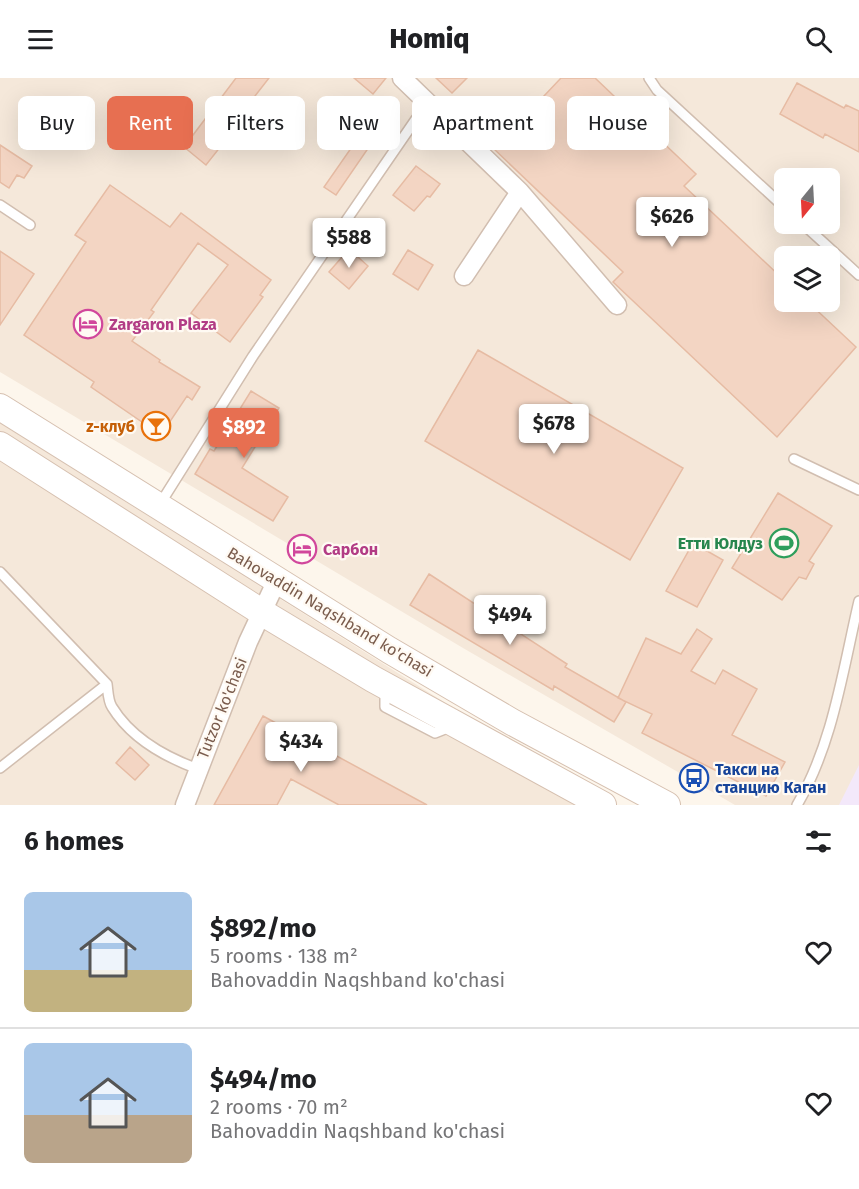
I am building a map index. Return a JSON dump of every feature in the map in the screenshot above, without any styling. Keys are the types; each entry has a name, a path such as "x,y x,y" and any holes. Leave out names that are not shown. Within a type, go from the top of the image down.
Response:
{"main road":[{"name":"Bahovaddin Naqshband ko'chasi","path":"0,407 389,650 512,722 667,805"},
{"name":"Bahovaddin Naqshband ko'chasi","path":"0,445 263,613 385,686 603,805"}],"street":[{"path":"402,78 520,192 616,305"},
{"path":"464,276 520,192"},
{"name":"Tutzor ko'chasi","path":"185,805 249,642 278,580"}],"lane":[{"path":"648,78 657,90 774,198"},
{"path":"159,506 253,356 412,125"},
{"path":"0,205 30,225"},
{"path":"814,234 859,275"},
{"path":"794,459 859,490"},
{"path":"0,572 107,684 110,706 132,731 158,752 198,769"},
{"path":"797,805 807,787 828,730 859,601"},
{"path":"0,768 107,684"}],"shaded area":[{"path":"0,78 859,78 859,805 735,805 463,648 0,372"},
{"path":"0,423 608,805 0,805"},
{"path":"859,765 859,805 839,805"}],"building":[{"path":"236,78 269,78 255,96 222,96"},
{"path":"354,78 386,78 373,94"},
{"path":"436,78 467,78 452,93"},
{"path":"561,78 595,78 614,96 567,96 567,150 669,148 696,174 684,186 774,271 774,312 819,312 856,347 777,437 613,282 623,272 495,150 555,150 555,96 544,96"},
{"path":"797,83 844,108 846,105 859,111 859,152 825,134 823,138 780,114"},
{"path":"205,119 205,150 218,150 206,165 188,150 193,150 193,135"},
{"path":"0,145 32,166 24,178 17,175 9,188 0,182"},
{"path":"350,150 367,150 336,195 324,187"},
{"path":"416,166 440,184 430,197 427,196 414,211 393,195"},
{"path":"110,185 170,227 181,213 271,280 260,295 263,297 230,342 191,313 228,265 198,243 151,310 154,312 132,341 160,360 159,362 200,387 192,400 187,396 161,435 91,387 94,382 24,335 86,242 75,235"},
{"path":"349,249 368,266 349,289 329,272"},
{"path":"408,250 433,265 418,290 393,274"},
{"path":"0,251 34,274 0,325"},
{"path":"478,350 683,468 630,560 425,441"},
{"path":"251,391 279,408 242,468 288,497 273,521 195,474 210,449 214,451"},
{"name":"Етти Юлдуз","path":"778,493 832,526 809,561 814,564 806,579 799,577 782,600 732,568"},
{"path":"693,543 723,560 697,607 666,591"},
{"path":"429,574 567,664 565,667 626,702 614,722 554,686 553,690 410,605"},
{"path":"697,629 712,639 691,671 715,684 723,670 757,689 732,735 785,762 766,796 642,733 652,714 618,698 646,638 681,654"},
{"path":"263,716 427,805 339,805 291,779 277,805 214,805"},
{"path":"130,747 149,765 135,780 116,763"}],"place":[{"name":"Zargaron Plaza","path":"88,324"},
{"name":"z-клуб","path":"156,426"},
{"name":"Етти Юлдуз","path":"784,543"},
{"name":"Сарбон","path":"302,549"},
{"name":"Такси на станцию Каган","path":"694,778"}]}
